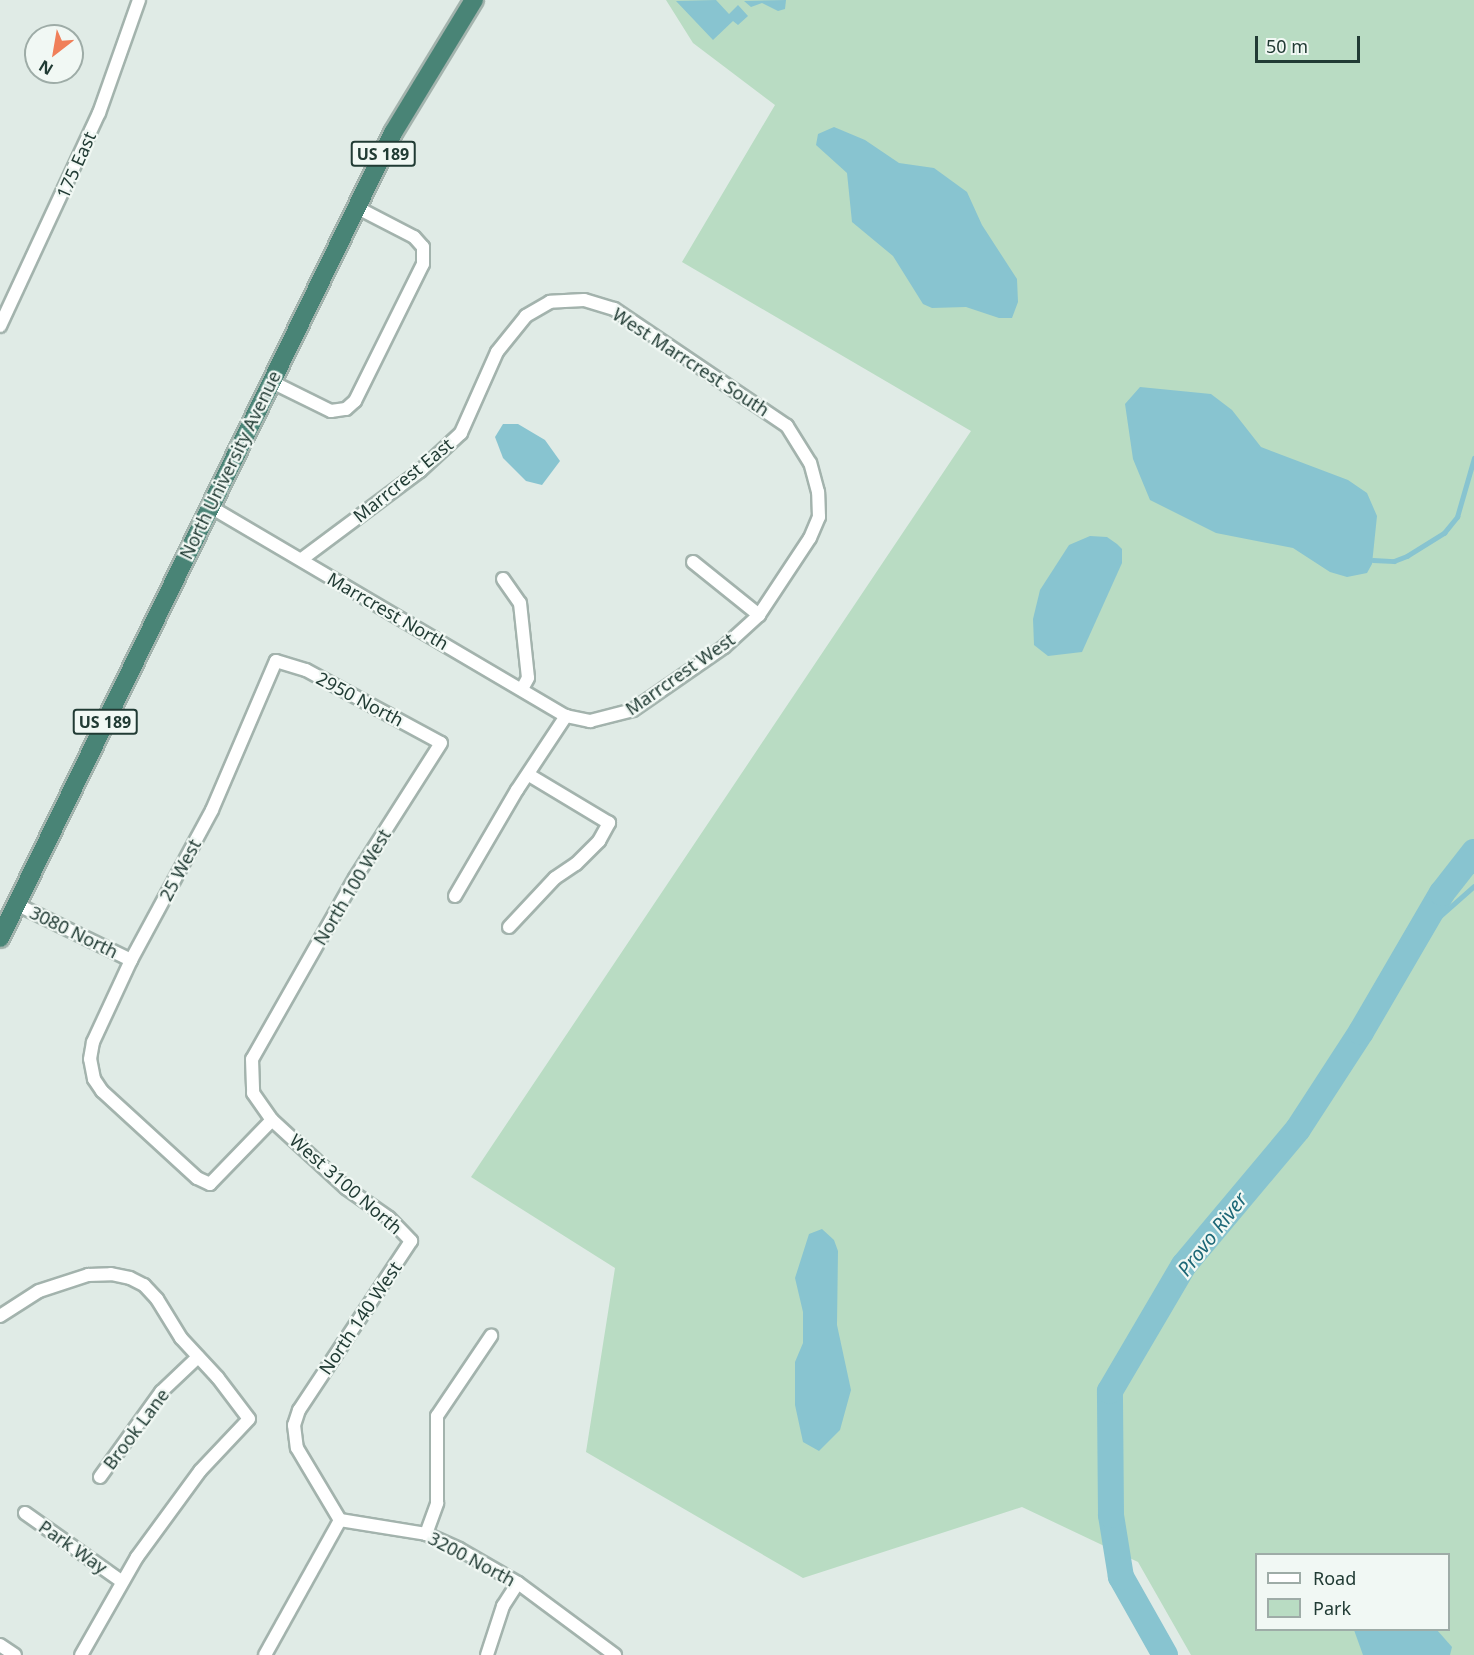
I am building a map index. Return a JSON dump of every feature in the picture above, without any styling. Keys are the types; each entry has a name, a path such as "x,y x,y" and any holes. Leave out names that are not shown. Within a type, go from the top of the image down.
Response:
{"highway":[{"name":"North University Avenue","path":"0,938 356,207 413,99 474,0"}],"street":[{"name":"175 East","path":"0,326 99,113 139,0"},
{"path":"270,381 331,411 346,409 355,401 423,264 423,247 414,237 356,207"},
{"name":"West Marrcrest South","path":"550,302 584,300 614,309 787,426 810,463"},
{"name":"Marrcrest East","path":"302,559 420,471 461,433 497,352 526,316 550,302"},
{"name":"Marrcrest West","path":"566,716 606,720 633,710 724,647 759,615 810,538 819,517 818,492 810,463"},
{"name":"Marrcrest North","path":"209,506 566,716"},
{"path":"693,562 759,615"},
{"path":"503,579 520,603 528,678 522,689"},
{"name":"2950 North","path":"276,661 306,670 441,744"},
{"name":"25 West","path":"272,1120 210,1184 197,1178 94,1079 90,1059 93,1042 131,960 212,810 276,661"},
{"path":"455,896 566,716"},
{"name":"North 100 West","path":"267,1034 355,878 441,744"},
{"path":"509,927 555,878 576,864 598,841 609,823 529,775"},
{"name":"3080 North","path":"16,904 131,960"},
{"name":"West 3100 North","path":"267,1034 252,1059 249,1081 256,1102 272,1120 346,1188 389,1218 411,1241"},
{"name":"North 140 West","path":"340,1520 297,1448 294,1425 308,1395 411,1241"},
{"path":"0,1316 39,1291 88,1275 111,1274 144,1285 198,1357 249,1419 200,1472 121,1581 81,1655"},
{"path":"426,1534 436,1503 437,1416 491,1336"},
{"name":"Brook Lane","path":"100,1477 161,1392 198,1357"},
{"name":"Park Way","path":"25,1513 121,1581"},
{"path":"265,1655 340,1520"},
{"name":"3200 North","path":"340,1520 426,1534 518,1582 615,1655"},
{"path":"487,1655 503,1606 518,1582"},
{"path":"0,1645 15,1655"}],"green space":[{"path":"666,0 1474,0 1474,1655 1191,1655 1138,1562 1022,1507 803,1578 586,1452 615,1268 471,1177 971,431 682,262 775,105 693,43"}],"water":[{"path":"716,0 729,14 738,5 748,16 738,25 733,21 713,40 676,1"},
{"path":"786,0 785,9 778,11 762,3 751,7 744,1"},
{"path":"834,127 865,140 899,163 934,168 967,192 982,225 1017,279 1018,302 1012,318 999,318 966,307 932,308 923,304 893,256 852,222 847,173 816,145 818,134"},
{"path":"1140,387 1211,394 1232,410 1261,447 1348,480 1367,493 1377,516 1372,564 1367,573 1347,577 1330,572 1293,548 1216,533 1150,500 1133,459 1125,404"},
{"path":"503,424 518,424 545,440 560,461 542,485 526,481 503,458 495,437"},
{"path":"1090,536 1107,537 1117,544 1122,549 1122,563 1082,652 1048,656 1034,645 1033,619 1040,590 1069,545"},
{"path":"822,1229 834,1240 838,1251 837,1325 851,1390 840,1430 819,1451 803,1442 795,1405 795,1362 803,1343 803,1312 795,1278 809,1234"},
{"path":"1354,1631 1438,1631 1452,1647 1450,1655 1363,1655"}],"waterway":[{"path":"1373,560 1394,561 1407,556 1444,533 1457,517 1474,458"},
{"name":"Provo River","path":"1165,1655 1121,1577 1111,1515 1110,1391 1184,1265 1298,1129 1361,1032 1442,893 1474,852"},
{"path":"1413,940 1474,886"}]}
